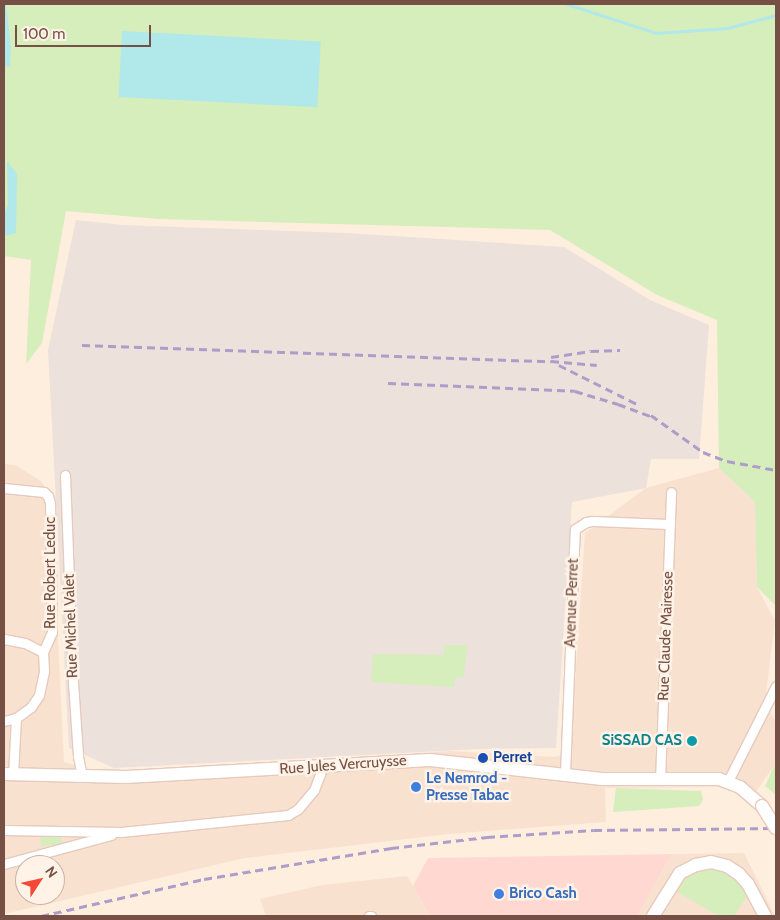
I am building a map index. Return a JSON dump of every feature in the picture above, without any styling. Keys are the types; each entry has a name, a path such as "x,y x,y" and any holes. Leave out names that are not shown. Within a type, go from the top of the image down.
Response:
{"main road":[{"name":"Rue Jules Vercruysse","path":"8,775 126,777 430,760 602,779 660,780 711,778 728,781 748,792 762,806 776,828"},
{"path":"653,916 680,873 690,867 706,863 722,864 732,868 744,878 765,916"}],"street":[{"name":"Rue Michel Valet","path":"65,475 73,682 78,756 82,776"},
{"name":"Rue Robert Leduc","path":"4,488 44,492 48,496 50,503 52,632 42,652 25,644 4,639"},
{"name":"Rue Claude Mairesse","path":"660,780 671,492"},
{"name":"Avenue Perret","path":"565,774 575,529 586,522 670,524"},
{"path":"4,721 16,718 31,707 38,695 44,671 42,652"},
{"path":"728,781 776,686"},
{"path":"8,775 16,718"},
{"path":"4,830 121,832 288,815 298,809 314,790 323,767"},
{"path":"4,864 121,832"}],"shaded area":[{"path":"76,220 122,225 347,233 564,247 650,300 709,325 699,459 651,459 646,488 572,502 556,748 478,749 114,768 69,748 48,350"},
{"path":"4,464 15,465 41,481 51,494 64,762 107,774 450,751 554,757 570,753 585,533 646,488 719,468 755,502 757,587 775,621 765,702 776,723 776,763 748,803 727,787 605,788 606,822 449,834 245,858 65,900 65,855 15,855 15,905 43,905 4,914"},
{"path":"744,853 775,916 637,916 672,854"},
{"path":"672,854 637,916 430,916 413,886 428,858"},
{"path":"407,876 430,916 266,916 260,899 322,885"}],"green space":[{"path":"4,4 776,4 776,606 757,587 755,502 719,468 717,320 657,295 550,230 159,219 66,211 42,343 26,364 31,260 4,256"},
{"path":"445,645 467,645 464,677 455,678 454,687 371,682 373,654 444,655"},
{"path":"774,766 776,767 776,795 765,786"},
{"path":"616,788 701,791 703,800 699,806 613,812"},
{"path":"61,835 62,844 41,846 40,837"},
{"path":"717,867 733,874 748,895 734,916 719,916 677,892 683,881 697,869"}],"water":[{"path":"4,4 6,4 11,48 10,66 4,67"},
{"path":"122,31 321,41 317,107 119,97"},
{"path":"7,161 17,174 16,233 4,236 4,215 8,205"}],"waterway":[{"path":"567,4 656,33 728,28 776,15"}],"railway":[{"path":"82,345 551,361 597,365"},
{"path":"551,357 591,351 620,350"},
{"path":"559,365 637,404"},
{"path":"388,383 575,391 656,418"},
{"path":"651,415 703,452 727,461 776,470"},
{"path":"41,916 204,879 391,848 487,837 594,830 776,828"}],"place":[{"name":"SiSSAD CAS","path":"692,741"},
{"name":"Perret","path":"483,758"},
{"name":"Le Nemrod - Presse Tabac","path":"416,787"},
{"name":"Brico Cash","path":"499,894"}]}
